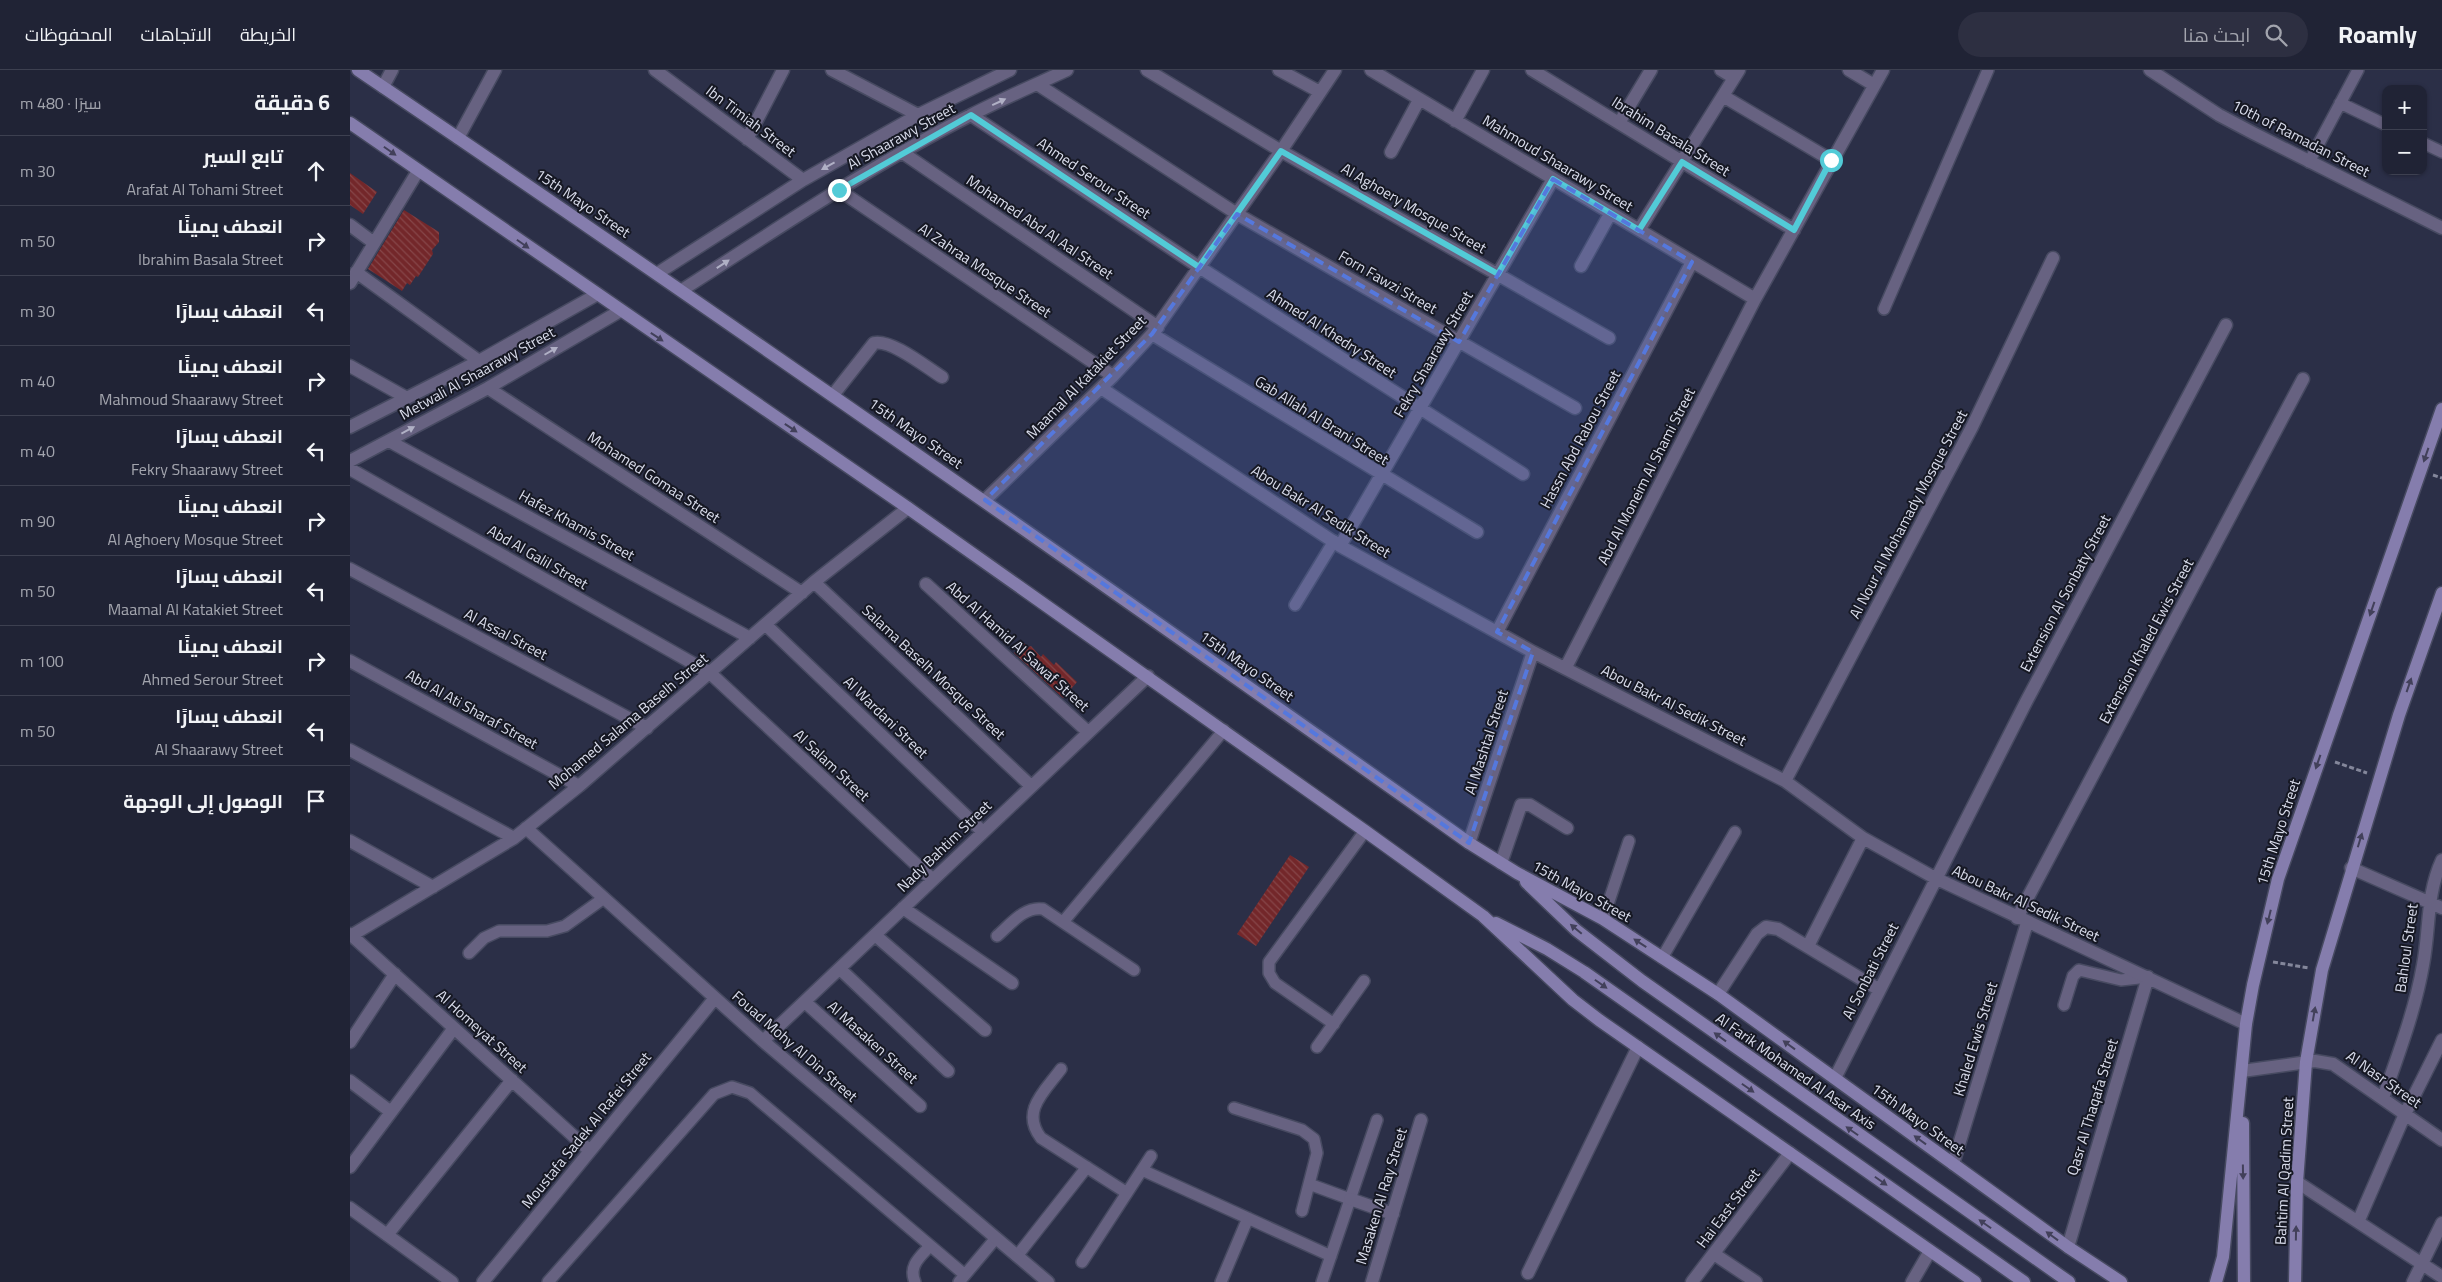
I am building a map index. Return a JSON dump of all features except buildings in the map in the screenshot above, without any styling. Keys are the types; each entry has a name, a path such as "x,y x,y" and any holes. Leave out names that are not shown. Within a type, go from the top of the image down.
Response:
{"main road":[{"name":"15th Mayo Street","path":"358,70 658,273 985,500 1470,844 1517,873 1603,919 1718,994 2068,1247 2121,1282"},
{"path":"350,123 596,295 908,508 1224,730 1483,916 1574,1000 1971,1281"},
{"name":"15th Mayo Street","path":"2216,1282 2223,1257 2246,1024 2258,960 2278,879 2442,409"},
{"path":"2306,1062 2322,970 2351,868 2399,715 2442,593"},
{"name":"Al Farik Mohamed Al Asar Axis","path":"1517,873 1576,930 1642,981 2069,1282"},
{"path":"1483,916 1547,949 1584,972 2024,1282"},
{"name":"Bahtim Al Qadim Street","path":"2295,1282 2297,1182 2306,1062"},
{"path":"2242,1070 2244,1282"}],"street":[{"path":"383,87 392,70"},
{"path":"458,138 495,70"},
{"name":"Ibn Timiah Street","path":"655,70 803,180"},
{"path":"748,139 783,70"},
{"path":"832,70 918,115"},
{"name":"Al Shaarawy Street","path":"658,273 803,180 918,115 1010,70"},
{"name":"Al Shaarawy Street","path":"682,290 839,190 903,152 971,115 1067,70"},
{"name":"Al Aghoery Mosque Street","path":"1147,70 1281,151 1610,338"},
{"path":"1279,70 1320,92"},
{"name":"Maamal Al Katakiet Street","path":"985,500 1101,388 1155,331 1281,151 1335,70"},
{"name":"Mahmoud Shaarawy Street","path":"1371,70 1755,299"},
{"path":"1455,121 1483,70"},
{"name":"Ibrahim Basala Street","path":"1532,70 1550,75 1620,123 1794,230"},
{"path":"1620,123 1651,70"},
{"path":"1639,230 1737,74 1721,70"},
{"path":"1849,70 1874,86"},
{"name":"Abd Al Moneim Al Shami Street","path":"1566,667 1755,299 1883,70"},
{"name":"10th of Ramadan Street","path":"2150,70 2219,115 2442,228"},
{"name":"Forn Fawzi Street","path":"1037,84 1237,214 1575,408"},
{"path":"1723,96 1831,160"},
{"path":"1391,152 1420,100"},
{"name":"Ahmed Serour Street","path":"971,115 1199,267"},
{"name":"Mohamed Abd Al Aal Street","path":"903,152 1155,331"},
{"path":"418,171 353,277 479,361"},
{"name":"Fekry Shaarawy Street","path":"1337,543 1382,475 1553,179"},
{"name":"Al Zahraa Mosque Street","path":"839,190 1113,376"},
{"path":"1580,266 1610,214"},
{"path":"350,225 374,243"},
{"name":"Al Nour Al Mohamady Mosque Street","path":"1785,781 1972,427 2053,258"},
{"name":"Hassn Abd Rabou Street","path":"1497,632 1692,262"},
{"name":"Ahmed Al Khedry Street","path":"1199,267 1523,474"},
{"name":"Metwali Al Shaarawy Street","path":"353,422 407,398 479,361 596,295"},
{"name":"Metwali Al Shaarawy Street","path":"350,461 488,388 620,311"},
{"name":"Extension Al Sonbaty Street","path":"1934,878 2226,325"},
{"name":"Gab Allah Al Brani Street","path":"1155,331 1382,475 1476,532"},
{"path":"834,395 874,343 879,342 890,345 942,377"},
{"path":"350,366 407,398"},
{"name":"Extension Khaled Ewis Street","path":"2022,921 2303,379"},
{"name":"Mohamed Gomaa Street","path":"488,388 802,592"},
{"name":"Abou Bakr Al Sedik Street","path":"1101,388 1337,543 1533,652 1566,667 1785,781 1863,838 1934,878 2022,921 2148,977 2246,1024"},
{"name":"Hafez Khamis Street","path":"389,440 750,638"},
{"name":"Abd Al Galil Street","path":"350,469 710,673"},
{"name":"Mohamed Salama Baselh Street","path":"351,934 514,838 579,786 802,592 908,508"},
{"name":"Al Assal Street","path":"350,569 646,728"},
{"name":"Salama Baselh Mosque Street","path":"814,582 1031,786"},
{"name":"Abd Al Hamid Al Sawaf Street","path":"926,584 1088,732"},
{"name":"Al Wardani Street","path":"766,625 983,832"},
{"name":"Al Mashtal Street","path":"1470,844 1533,652"},
{"name":"Abd Al Ati Sharaf Street","path":"350,661 579,786"},
{"name":"Al Salam Street","path":"710,673 933,880"},
{"name":"Nady Bahtim Street","path":"763,1041 1148,676"},
{"path":"350,750 514,838"},
{"path":"1501,863 1521,805 1530,805 1567,828"},
{"name":"Fouad Mohy Al Din Street","path":"526,828 763,1041 1048,1282"},
{"path":"1808,946 1863,838"},
{"path":"350,841 433,887"},
{"name":"Bahloul Street","path":"2383,1098 2418,994 2424,963 2429,902 2442,860"},
{"path":"2351,868 2442,908"},
{"name":"Al Sonbati Street","path":"1834,1078 1934,878"},
{"path":"903,908 1012,983"},
{"name":"Khaled Ewis Street","path":"1953,1164 2022,921"},
{"path":"1718,994 1757,934 1766,927 1778,928 1878,990"},
{"name":"Al Homeyat Street","path":"351,934 590,1151"},
{"path":"875,935 985,1030"},
{"path":"840,969 948,1071"},
{"path":"350,1042 395,974"},
{"name":"Qasr Al Thaqafa Street","path":"2068,1247 2148,977"},
{"name":"Moustafa Sadek Al Rafei Street","path":"483,1282 715,998"},
{"name":"Al Masaken Street","path":"805,1002 920,1106"},
{"path":"350,1167 454,1028"},
{"path":"2358,1222 2405,1114 2442,1040"},
{"path":"1528,1274 1638,1047"},
{"name":"Al Nasr Street","path":"2242,1070 2306,1062 2324,1061 2333,1064 2442,1140"},
{"path":"387,1235 512,1080"},
{"path":"350,1081 391,1112"},
{"name":"Masaken Al Ray Street","path":"1372,1282 1421,1120"},
{"name":"Hai East Street","path":"1692,1282 1790,1153"},
{"path":"2297,1182 2442,1276"},
{"path":"1350,1199 1392,1214"},
{"path":"350,1208 452,1282"},
{"path":"2413,1282 2442,1223"},
{"path":"1912,1282 1930,1251"},
{"path":"1714,1254 1756,1282"}],"lane":[{"path":"1884,310 1988,70"},
{"path":"2309,162 2358,70"},
{"path":"2340,104 2382,123"},
{"path":"2427,145 2442,152"},
{"path":"1295,605 1337,543"},
{"path":"1063,922 1224,730"},
{"path":"1334,1024 1275,983 1269,973 1269,962 1365,831"},
{"path":"1662,958 1735,832"},
{"path":"1603,919 1629,841"},
{"path":"469,953 484,938 499,931 547,931 565,926 604,898"},
{"path":"997,936 1030,909 1043,909 1134,970"},
{"path":"2064,1005 2073,976 2079,970 2121,980 2148,977"},
{"path":"1318,1047 1364,981"},
{"path":"1061,1069 1033,1108 1033,1124 1041,1138 1127,1193"},
{"path":"548,1282 714,1094 732,1087 750,1093 930,1246 962,1278 996,1238"},
{"path":"1234,1108 1302,1130 1311,1135 1316,1143 1317,1153 1302,1211"},
{"path":"1322,1282 1377,1120"},
{"path":"1082,1262 1151,1156"},
{"path":"1018,1256 1086,1167"},
{"path":"1142,1170 1331,1256"},
{"path":"1309,1184 1350,1199"},
{"path":"1221,1282 1248,1218"},
{"path":"915,1282 912,1275 914,1264 930,1246"}],"path":[{"path":"2319,757 2380,777"},
{"path":"2258,960 2322,970"}],"highlighted area":[{"path":"1553,179 1692,262 1497,632 1533,652 1469,843 985,500 1152,334 1237,214 1459,342"}],"route":[{"path":"839,190 971,115 1199,267 1281,151 1498,274 1553,179 1639,230 1682,162 1794,230 1831,160"}]}
